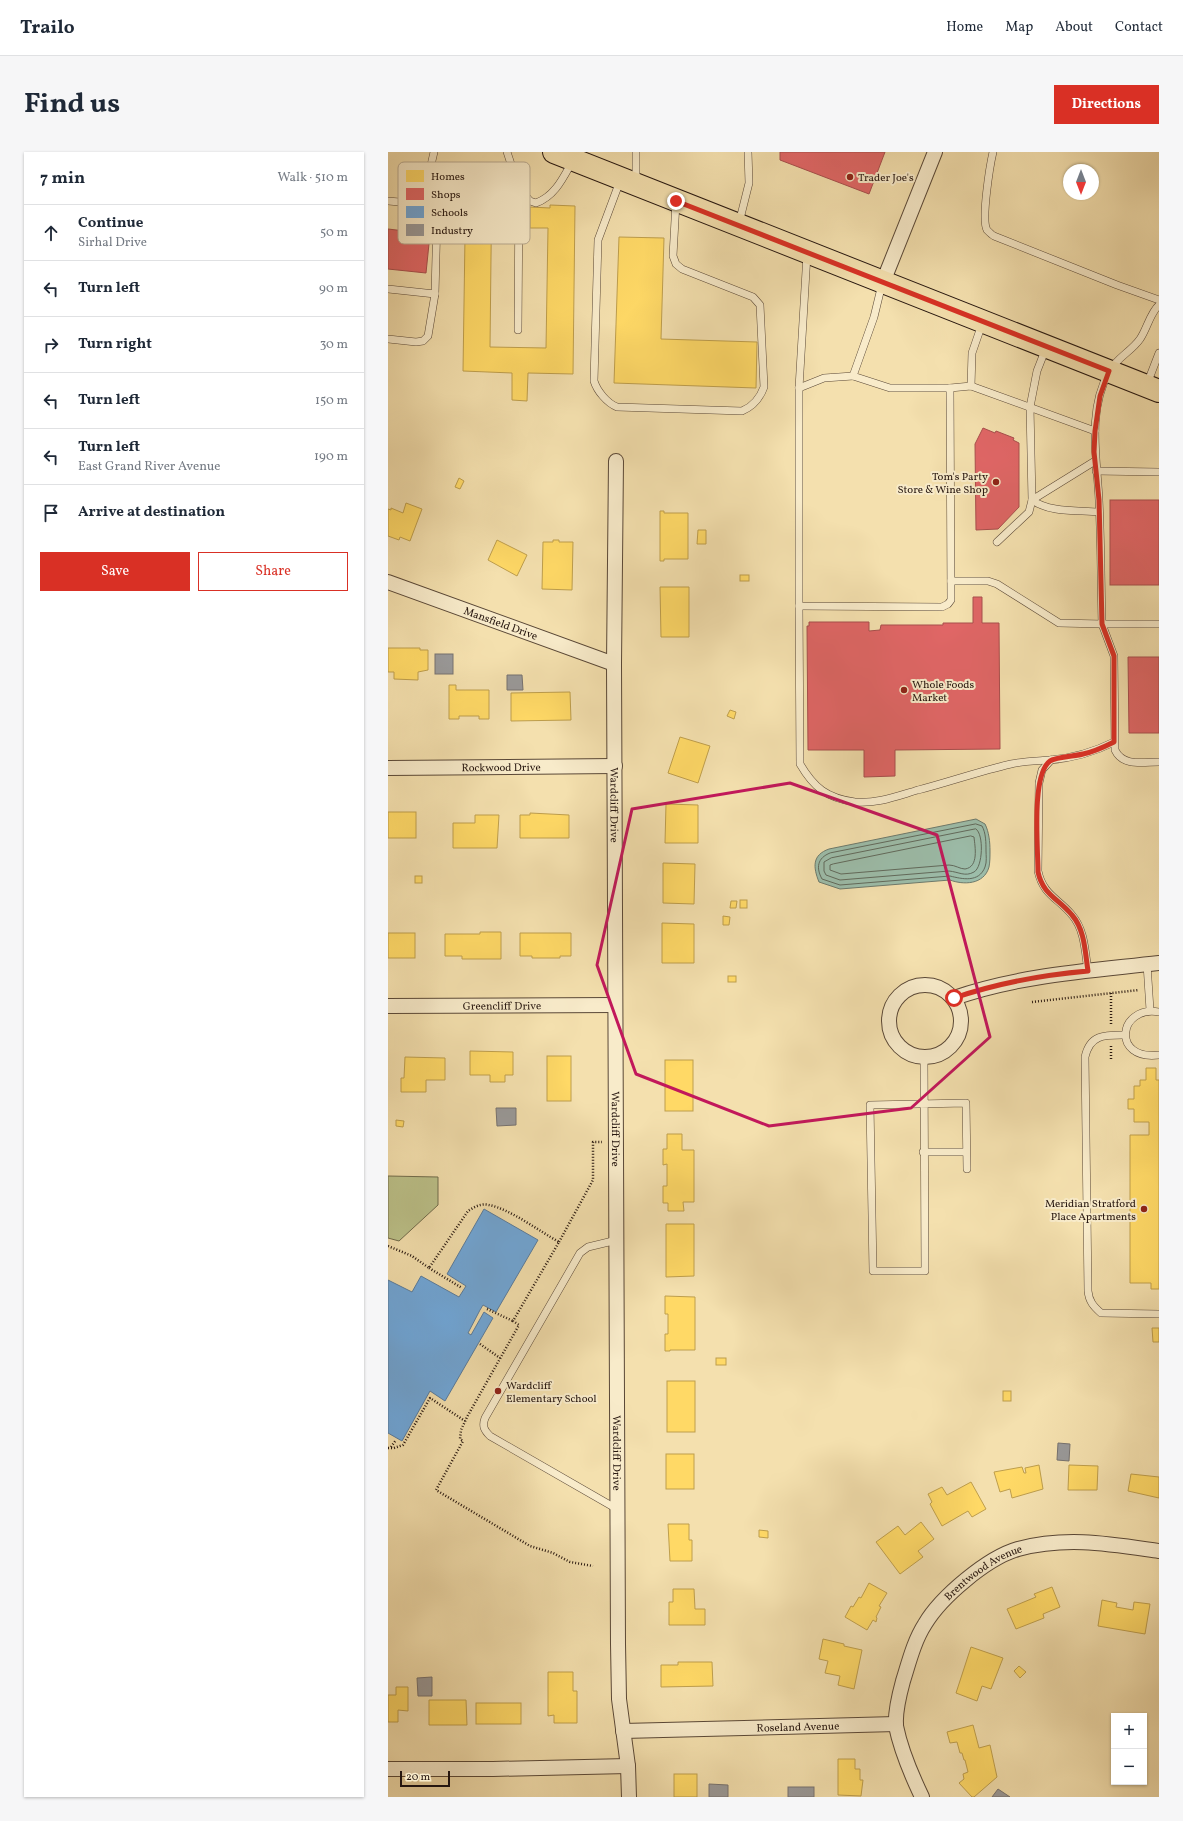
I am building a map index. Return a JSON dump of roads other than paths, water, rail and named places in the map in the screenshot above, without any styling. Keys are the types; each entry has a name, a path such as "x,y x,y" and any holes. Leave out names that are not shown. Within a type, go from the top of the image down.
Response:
{"main road":[{"path":"563,156 1153,389"}],"street":[{"path":"883,282 934,152"},
{"name":"Wardcliff Drive","path":"616,461 614,664 617,1509 619,1699 628,1766 629,1797"},
{"name":"Mansfield Drive","path":"388,582 614,664"},
{"name":"Rockwood Drive","path":"388,768 615,766"},
{"path":"954,998 1000,983 1029,978 1153,964"},
{"path":"921,985 933,985 944,990 954,998 960,1008 962,1020 961,1032 947,1051 936,1056 924,1058 912,1056 902,1049 894,1040 890,1029 889,1017 892,1005 900,995 909,988 921,985"},
{"name":"Greencliff Drive","path":"388,1006 615,1005"},
{"name":"Brentwood Avenue","path":"896,1724 900,1691 910,1658 925,1624 947,1596 981,1568 1016,1549 1054,1541 1089,1542 1159,1551"},
{"path":"896,1724 908,1768 922,1797"},
{"name":"Roseland Avenue","path":"623,1731 896,1724"},
{"path":"388,1769 493,1769 628,1766"}],"lane":[{"path":"432,162 434,152"},
{"path":"507,152 510,162"},
{"path":"636,152 628,182 598,240 594,381 596,387 611,405 617,407 742,412 748,409 761,394 764,387 760,305 753,297 682,269 676,264 673,256 676,201"},
{"path":"738,226 749,184 748,152"},
{"path":"994,152 990,164 984,219 987,230 994,236 1117,285 1159,300"},
{"path":"530,201 536,203 542,201 557,188 563,156"},
{"path":"388,201 398,202"},
{"path":"388,339 416,342 423,341 428,336 435,294 437,244"},
{"path":"518,244 518,330"},
{"path":"807,252 799,388 799,606 800,764 809,780 820,790 833,797 855,802 881,801 1011,764 1028,761 1051,760 1093,752 1114,742"},
{"path":"853,376 874,317 883,282"},
{"path":"388,289 435,294"},
{"path":"1159,305 1155,308 1139,341 1109,371 1100,396 1095,431 1102,624 1114,656 1114,742 1118,756 1123,760 1131,762 1159,762"},
{"path":"971,386 972,353 984,321"},
{"path":"997,542 1029,512 1032,500 1030,407 1037,371 1046,346"},
{"path":"1153,389 1159,353"},
{"path":"799,388 824,378 853,376 890,388 950,388 971,386 1095,431"},
{"path":"799,606 942,607 948,604 951,600 950,388"},
{"path":"1032,500 1095,461"},
{"path":"1096,471 1159,472"},
{"path":"1032,500 1040,506 1051,508 1099,512"},
{"path":"951,581 988,581 997,584 1059,623 1159,624"},
{"path":"1051,760 1042,770 1039,784 1038,872 1040,883 1048,893 1072,915 1080,927 1088,971"},
{"path":"1150,1010 1149,989 1153,964"},
{"path":"1159,1012 1150,1010 1139,1013 1132,1018 1127,1026 1125,1035 1127,1044 1134,1052 1142,1056 1159,1056"},
{"path":"1125,1035 1098,1037 1091,1042 1086,1049 1089,1300 1101,1313 1159,1314"},
{"path":"924,1058 924,1104 923,1152 925,1271 873,1271 870,1104 924,1104 966,1103 967,1169"},
{"path":"923,1152 966,1152"},
{"path":"617,1240 588,1246 580,1253 485,1418 483,1425 490,1436 617,1509"}],"water":[{"path":"976,819 985,824 990,848 989,867 983,877 978,880 967,883 950,880 840,889 819,882 815,862 819,855 829,849"}],"place":[{"name":"Trader Joe's","path":"850,177"},
{"name":"Tom's Party Store & Wine Shop","path":"996,482"},
{"name":"Whole Foods Market","path":"904,690"},
{"name":"Meridian Stratford Place Apartments","path":"1144,1209"},
{"name":"Wardcliff Elementary School","path":"498,1391"}]}
